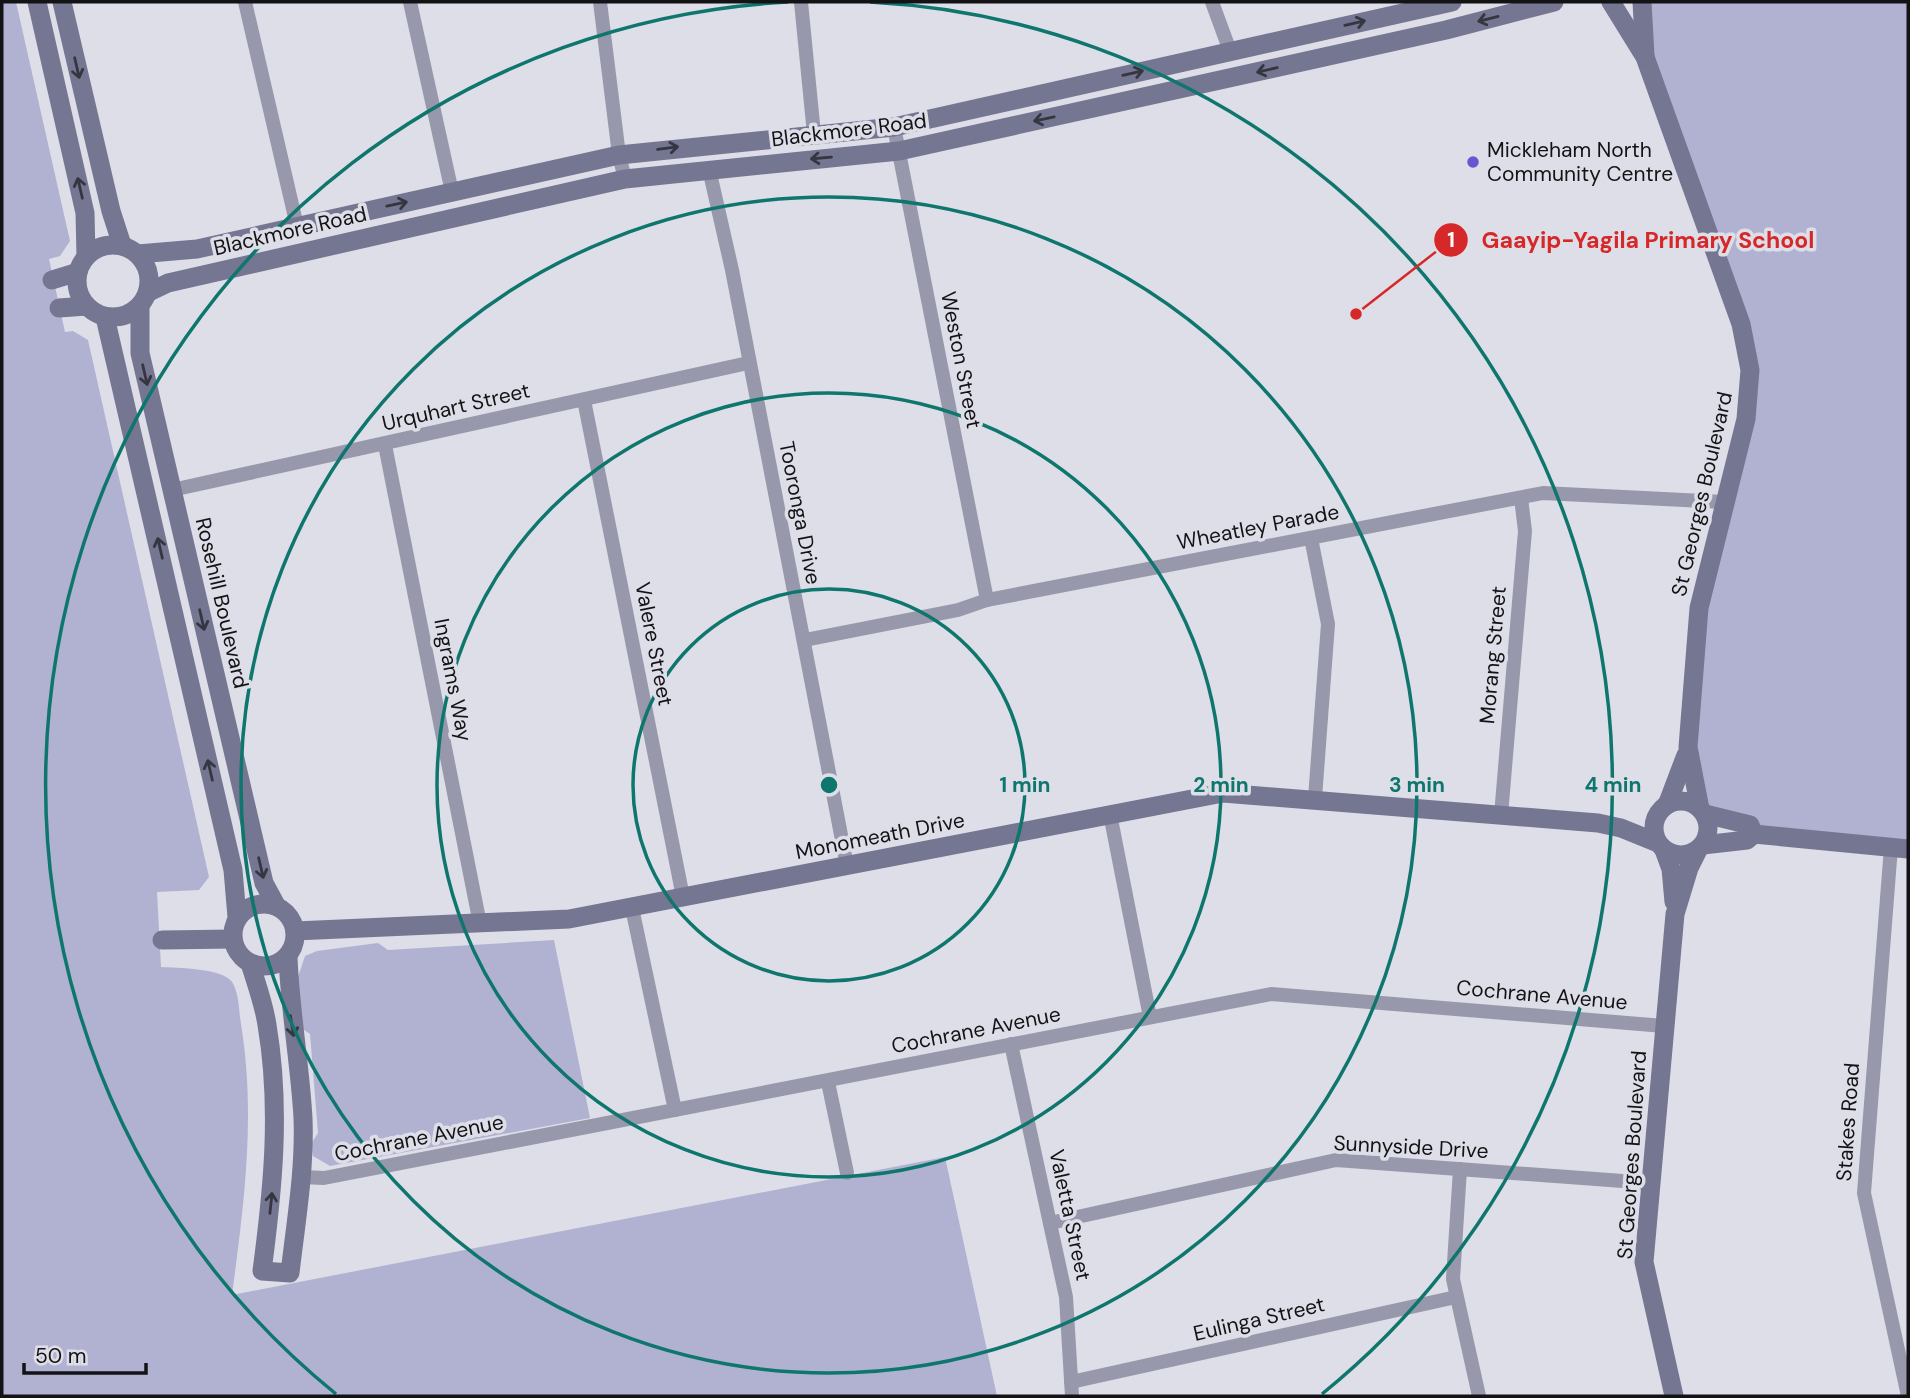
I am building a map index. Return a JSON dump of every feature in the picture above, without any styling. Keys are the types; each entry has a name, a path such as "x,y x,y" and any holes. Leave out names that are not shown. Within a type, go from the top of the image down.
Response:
{"street":[{"path":"37,2 85,213 79,285 87,306"},
{"path":"59,308 87,306 105,317 130,313 144,299 147,272 130,250 111,211 62,2"},
{"path":"245,2 297,226"},
{"path":"410,2 452,192"},
{"path":"600,2 619,155 625,179"},
{"path":"801,2 814,134"},
{"path":"1212,2 1230,51"},
{"name":"Blackmore Road","path":"130,250 197,249 619,155 894,127 1230,51 1411,6 1452,2"},
{"name":"Blackmore Road","path":"144,299 167,283 625,179 899,151 1420,36 1554,2"},
{"name":"St Georges Boulevard","path":"1611,2 1622,15 1645,57 1746,343 1750,389 1746,419 1699,608 1688,747 1702,811"},
{"name":"St Georges Boulevard","path":"1642,2 1645,57"},
{"name":"Weston Street","path":"894,127 987,600"},
{"name":"Tooronga Drive","path":"709,169 732,270 848,866"},
{"path":"52,280 110,245 130,250"},
{"name":"Rosehill Boulevard","path":"144,299 140,353 264,883 277,907"},
{"path":"105,317 231,859 237,917 233,939 239,956 250,963 270,965 288,957 293,950 295,932 286,912 277,907 261,905 248,909 237,917"},
{"name":"Urquhart Street","path":"172,490 748,363"},
{"name":"Valere Street","path":"584,400 683,897"},
{"name":"Ingrams Way","path":"384,445 480,924"},
{"name":"Wheatley Parade","path":"805,640 958,610 987,600 1559,491 1724,502"},
{"name":"Morang Street","path":"1501,815 1525,531 1521,498"},
{"path":"1311,538 1328,624 1315,798"},
{"name":"St Georges Boulevard","path":"1664,808 1688,747"},
{"name":"Monomeath Drive","path":"295,932 553,921 1223,793 1315,798 1598,823 1622,828 1661,847"},
{"path":"1754,834 1750,825 1702,811 1684,801 1664,808 1654,826 1661,847 1681,856 1701,847 1747,840 1754,834 1900,848"},
{"name":"Monomeath Drive","path":"1598,823 1664,808"},
{"path":"1701,847 1708,825 1702,811"},
{"path":"1110,814 1150,1017"},
{"name":"St Georges Boulevard","path":"1661,847 1671,869 1675,914 1644,1262 1674,1396"},
{"name":"St Georges Boulevard","path":"1675,914 1689,868 1701,847"},
{"name":"Stakes Road","path":"1900,848 1864,1193 1908,1396"},
{"path":"632,908 676,1110"},
{"path":"162,940 233,939"},
{"path":"250,963 267,1022 276,1092 271,1201 262,1271 290,1273 302,1177 303,1120 290,1011 288,957"},
{"name":"Cochrane Avenue","path":"302,1177 324,1178 828,1082 1150,1017 1282,994 1664,1026"},
{"name":"Valetta Street","path":"1011,1044 1066,1297 1072,1389"},
{"path":"828,1082 847,1172"},
{"name":"Sunnyside Drive","path":"1050,1223 1336,1160 1650,1183"},
{"path":"1460,1169 1453,1279 1479,1396"},
{"name":"Eulinga Street","path":"1072,1389 1456,1297"}],"shaded area":[{"path":"2,2 16,2 70,241 60,256 49,259 65,332 73,331 88,340 209,877 199,890 157,892 161,967 199,970 227,977 234,986 237,997 248,1092 248,1126 244,1194 232,1295 945,1157 997,1396 2,1396"},
{"path":"1642,2 1908,2 1908,849 1754,834 1705,814 1694,787 1699,608 1750,370 1645,57"},
{"path":"554,940 590,1118 330,1166 313,1156 311,1144 318,1133 310,1034 301,1028 298,977 305,956 317,951 378,943 388,950"}],"place":[{"name":"Mickleham North Community Centre","path":"1473,162"},
{"name":"Gaayip-Yagila Primary School","path":"1356,314"}]}
